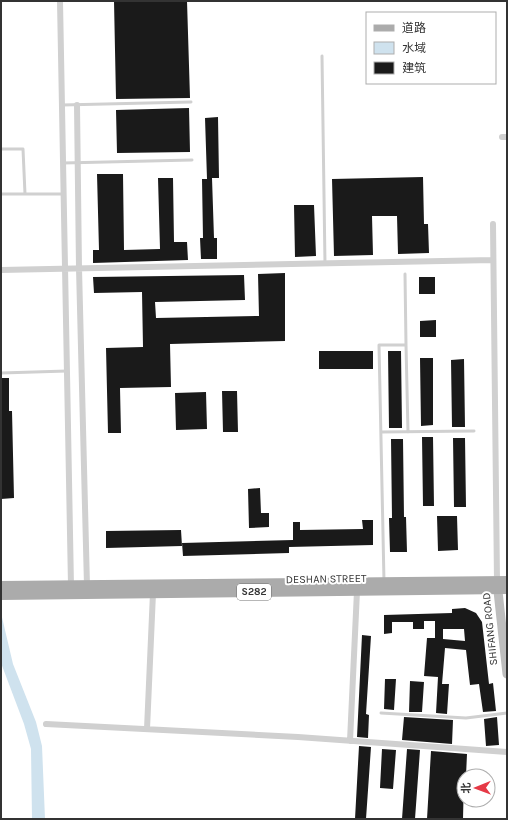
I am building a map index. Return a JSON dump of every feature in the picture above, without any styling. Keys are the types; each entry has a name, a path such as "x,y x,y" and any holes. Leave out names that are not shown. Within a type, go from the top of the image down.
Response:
{"main road":[{"name":"DESHAN STREET","path":"1,586 384,582 502,585"},
{"name":"DESHAN STREET","path":"1,595 357,591 502,585"}],"street":[{"path":"60,1 71,586"},
{"path":"77,105 79,268 87,586"},
{"path":"493,224 502,585"},
{"path":"1,270 493,260"},
{"name":"SHIFANG ROAD","path":"502,585 507,674"},
{"path":"350,741 357,591"},
{"path":"147,729 152,594"},
{"path":"46,724 350,741 507,752"}],"lane":[{"path":"322,56 325,264"},
{"path":"62,105 191,102"},
{"path":"1,149 23,149 25,194"},
{"path":"63,163 192,160"},
{"path":"1,194 64,194"},
{"path":"405,274 408,432"},
{"path":"384,582 379,345 406,345"},
{"path":"1,373 67,371"},
{"path":"381,432 474,431"},
{"path":"381,713 458,718 507,713"}],"water":[{"path":"1,613 13,664 36,722 42,746 45,819 32,819 31,749 24,724 1,663"}],"building":[{"path":"114,1 187,1 190,98 116,99"},
{"path":"189,108 190,152 117,153 116,110"},
{"path":"218,117 219,178 212,178 214,238 217,238 217,259 201,259 200,238 203,238 202,179 207,179 205,118"},
{"path":"97,174 123,174 124,250 160,249 158,178 173,178 174,242 187,242 188,260 93,263 93,250 99,250"},
{"path":"423,177 424,224 428,224 429,253 398,254 397,216 372,216 373,255 334,256 332,179"},
{"path":"294,205 314,205 316,256 295,257"},
{"path":"285,273 285,341 170,344 171,387 120,388 121,433 108,433 106,348 143,347 142,292 94,293 93,277 244,275 245,300 155,302 156,318 259,316 258,274"},
{"path":"419,277 435,277 435,294 419,294"},
{"path":"436,320 436,337 420,337 420,321"},
{"path":"319,351 373,351 373,369 319,369"},
{"path":"388,351 401,351 402,428 389,428"},
{"path":"420,358 433,358 433,425 421,426"},
{"path":"464,359 465,427 452,427 451,360"},
{"path":"1,378 9,378 9,411 12,411 14,498 1,499"},
{"path":"222,391 237,391 238,432 223,432"},
{"path":"206,392 207,429 176,430 175,393"},
{"path":"422,437 433,437 434,506 423,506"},
{"path":"453,438 465,438 466,507 454,507"},
{"path":"391,439 403,439 404,517 406,517 407,552 390,552 389,518 392,518"},
{"path":"260,488 261,513 269,513 269,527 249,528 248,489"},
{"path":"437,516 457,516 458,550 438,551"},
{"path":"362,520 373,520 373,545 289,547 289,553 183,556 182,543 293,540 293,522 300,522 300,530 363,529"},
{"path":"181,530 182,546 106,548 106,531"},
{"path":"465,608 476,613 482,622 489,684 493,683 496,711 483,712 479,684 470,685 466,650 445,648 442,684 449,684 447,714 436,713 438,677 424,676 427,638 435,638 435,621 424,621 424,629 413,629 413,622 392,622 392,633 384,634 384,615 452,613 452,609","holes":["443,629 464,629 465,641 443,639"]},
{"path":"362,635 371,636 366,714 369,715 368,738 357,737"},
{"path":"385,679 396,679 394,710 384,709"},
{"path":"410,681 424,682 422,712 409,712"},
{"path":"404,717 453,720 452,744 402,740"},
{"path":"497,717 499,745 486,746 484,719"},
{"path":"359,746 371,747 366,819 355,819"},
{"path":"382,749 396,750 393,789 380,788"},
{"path":"407,749 420,750 415,819 402,819"},
{"path":"431,751 467,754 466,768 456,768 456,808 463,808 463,819 427,819"}]}
